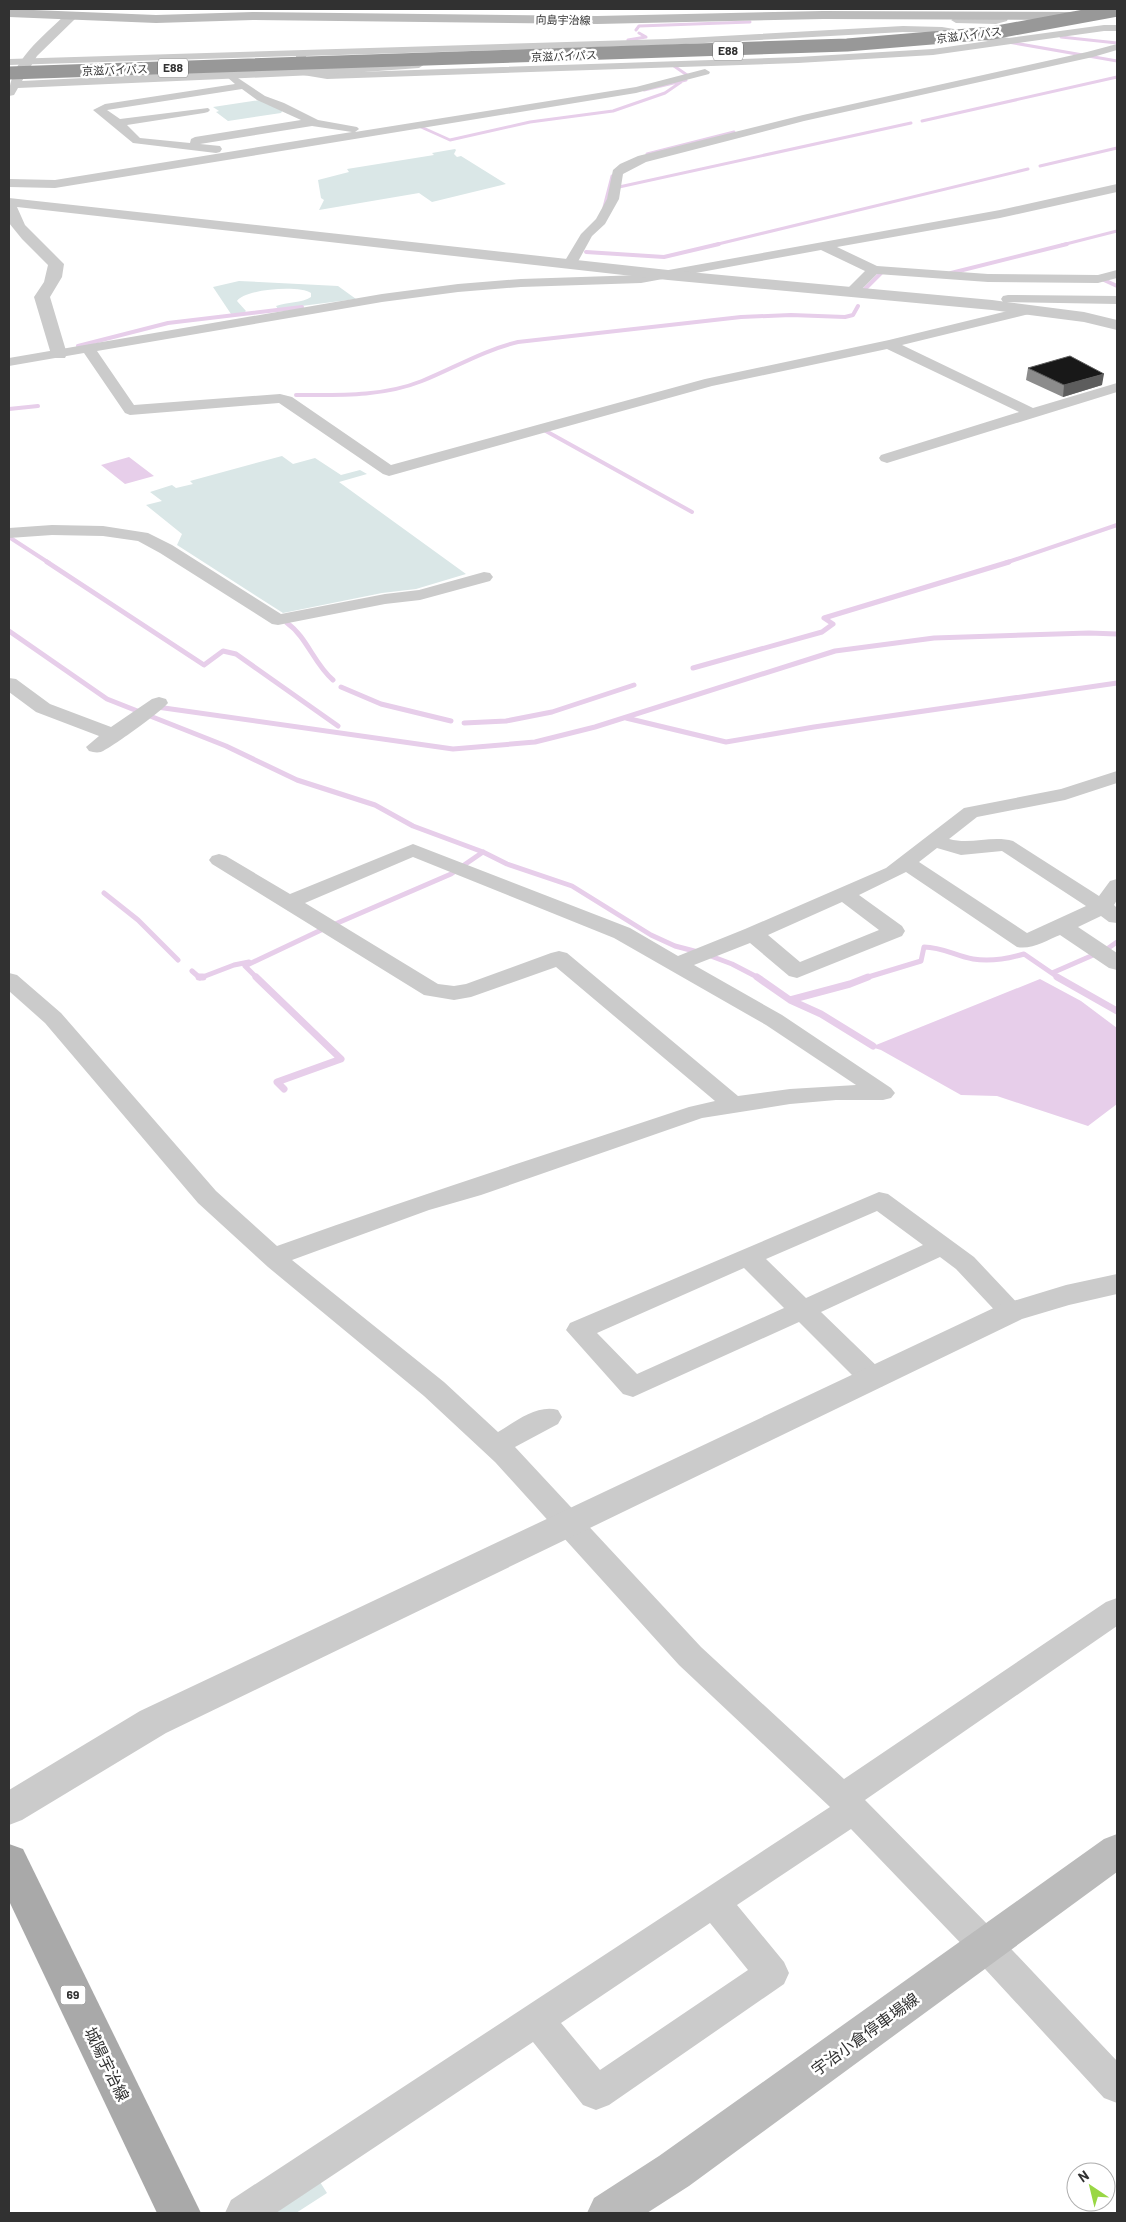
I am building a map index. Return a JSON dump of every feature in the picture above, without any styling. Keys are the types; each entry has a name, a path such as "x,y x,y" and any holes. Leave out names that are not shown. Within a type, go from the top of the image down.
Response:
{"highway":[{"name":"京滋バイパス","path":"28,65 847,46 1000,31 1117,10"},
{"name":"京滋バイパス","path":"10,81 177,73 851,50 985,38 1117,16"}],"main road":[{"name":"向島宇治線","path":"9,13 156,19 262,16 597,20 832,15 1117,16"},
{"name":"宇治小倉停車場線","path":"609,2213 674,2171 1117,1850"},
{"name":"城陽宇治線","path":"9,1861 179,2213"}],"street":[{"path":"10,81 28,65 40,44 71,16"},
{"path":"942,30 949,27 938,21 996,21 1003,19 1004,16"},
{"path":"301,59 327,76 731,63 932,52 1104,28 1117,28"},
{"path":"9,68 28,65 301,59 778,41 903,29 942,30 1012,42"},
{"path":"644,31 689,30"},
{"path":"539,34 560,50"},
{"path":"449,37 467,48"},
{"path":"10,81 229,75 301,59 467,48 560,50 630,43 778,41 798,60"},
{"path":"570,264 587,234 601,221 613,199 617,173 624,167 642,159 803,118 1089,55 1117,47"},
{"path":"1089,55 1117,60"},
{"path":"9,62 28,65"},
{"path":"9,183 55,184 636,90 696,75 731,63"},
{"path":"229,75 261,98 280,105 313,122 369,133"},
{"path":"240,154 137,141 118,123 99,110 105,107 243,86"},
{"path":"118,123 204,110"},
{"path":"174,145 313,122"},
{"path":"9,362 373,300 458,288 521,283 641,279 668,275 1000,214 1117,188"},
{"path":"59,354 42,298 50,287 56,270 56,264 15,221 9,209 9,202 668,275 992,305 1084,317 1117,325"},
{"path":"825,247 874,270 988,278 1098,279 1117,274"},
{"path":"851,292 874,270"},
{"path":"992,305 1005,299 1117,300"},
{"path":"88,349 130,410 280,398 287,400 389,471 710,382 889,344 1028,310"},
{"path":"889,344 1032,413"},
{"path":"888,458 1032,413 1082,400 1117,387"},
{"path":"9,533 52,530 104,531 142,537 166,549 278,620 386,599 420,595 484,577"},
{"path":"13,692 44,708 114,735"},
{"path":"96,748 159,703"},
{"path":"676,965 753,934 894,872 908,863 933,840 971,812 1065,794 1117,777"},
{"path":"933,840 961,849 1006,845 1110,912"},
{"path":"273,1257 359,1225 509,1177 646,1128 697,1112 732,1104 811,1094 883,1093 774,1020 622,933 413,850 290,902"},
{"path":"219,860 432,990 454,993 471,990 559,958 732,1104"},
{"path":"908,863 1025,942 1062,926 1110,912"},
{"path":"1110,912 1117,885"},
{"path":"753,934 797,970 894,931 845,894"},
{"path":"1062,926 1117,963"},
{"path":"9,980 53,1018 208,1197 273,1257 434,1388 496,1445 690,1656 848,1804 986,1946 1117,2086"},
{"path":"943,1246 633,1387 579,1330 879,1200 943,1246 965,1262 1011,1312"},
{"path":"748,1257 873,1379"},
{"path":"9,1809 153,1722 1011,1312 1066,1295 1117,1284"},
{"path":"496,1445 548,1418"},
{"path":"244,2213 714,1902 1117,1610"},
{"path":"537,2020 596,2093 772,1973 714,1902"}],"shaded area":[{"path":"260,100 283,110 281,113 228,121 216,112 219,111 213,107"},
{"path":"455,149 454,154 457,157 461,156 506,184 432,202 419,193 319,210 324,200 321,198 318,180 349,172 347,169 434,155 432,153"},
{"path":"239,281 338,286 356,299 278,309 276,306 307,299 311,297 311,293 296,289 261,291 242,297 237,301 246,311 244,313 231,314 213,287"},
{"path":"282,456 293,464 315,458 341,475 360,470 367,474 339,482 466,574 416,589 382,593 283,613 177,545 182,534 146,505 162,501 150,492 172,485 176,488 193,484 190,481"},
{"path":"129,457 154,476 125,484 101,465"},
{"path":"1040,979 1081,1001 1117,1028 1117,1104 1088,1126 997,1096 961,1095 881,1050 871,1047"},
{"path":"313,2171 327,2193 296,2213 249,2213"}],"building":[{"path":"1070,356 1104,374 1064,385 1028,368"}],"waterway":[{"path":"636,30 639,26 750,22"},
{"path":"631,44 628,40 646,37 639,33"},
{"path":"1061,37 1117,43"},
{"path":"1008,42 1117,61"},
{"path":"674,66 687,75"},
{"path":"922,121 1117,77"},
{"path":"644,90 686,80"},
{"path":"421,127 450,140 530,122 613,111 665,93 681,82"},
{"path":"619,187 911,123"},
{"path":"647,154 734,132"},
{"path":"1040,166 1117,148"},
{"path":"714,245 1028,169"},
{"path":"604,207 612,176"},
{"path":"1062,245 1117,231"},
{"path":"586,252 664,257 719,244"},
{"path":"951,273 1067,244"},
{"path":"865,289 881,273"},
{"path":"1104,280 1117,286"},
{"path":"296,395 360,394 391,390 422,381 481,354 518,342 741,317 791,315 845,317 853,315 858,306"},
{"path":"78,346 168,323 302,307"},
{"path":"9,409 38,406"},
{"path":"544,430 692,512"},
{"path":"1005,563 1117,525"},
{"path":"9,537 49,563"},
{"path":"47,562 204,665 223,651 236,654 338,726"},
{"path":"693,668 822,632 833,624 824,618 1009,562"},
{"path":"287,623 300,636 326,674 333,680"},
{"path":"9,631 107,699 226,746 297,780 375,805 413,826 483,852"},
{"path":"157,707 453,749 535,742 595,727 835,651 934,638 1089,633 1117,634"},
{"path":"626,718 726,742 814,727 1117,683"},
{"path":"464,723 506,721 552,712 634,685"},
{"path":"341,687 381,704 451,721"},
{"path":"256,977 245,966 319,931 451,874 483,852"},
{"path":"483,852 507,864 572,886 651,935 675,946 698,952"},
{"path":"104,893 138,920 178,960"},
{"path":"1052,973 1107,949 1117,942"},
{"path":"867,977 921,961 924,947 937,948 967,958 980,960 999,960 1024,954 1059,978"},
{"path":"708,955 732,964 759,978"},
{"path":"203,977 234,965 249,962"},
{"path":"192,971 200,978 203,977"},
{"path":"256,977 341,1059 277,1082 284,1089"},
{"path":"757,977 790,1000"},
{"path":"790,1000 850,984 867,977"},
{"path":"1057,977 1117,1011"},
{"path":"790,1000 821,1014 873,1046"}]}
